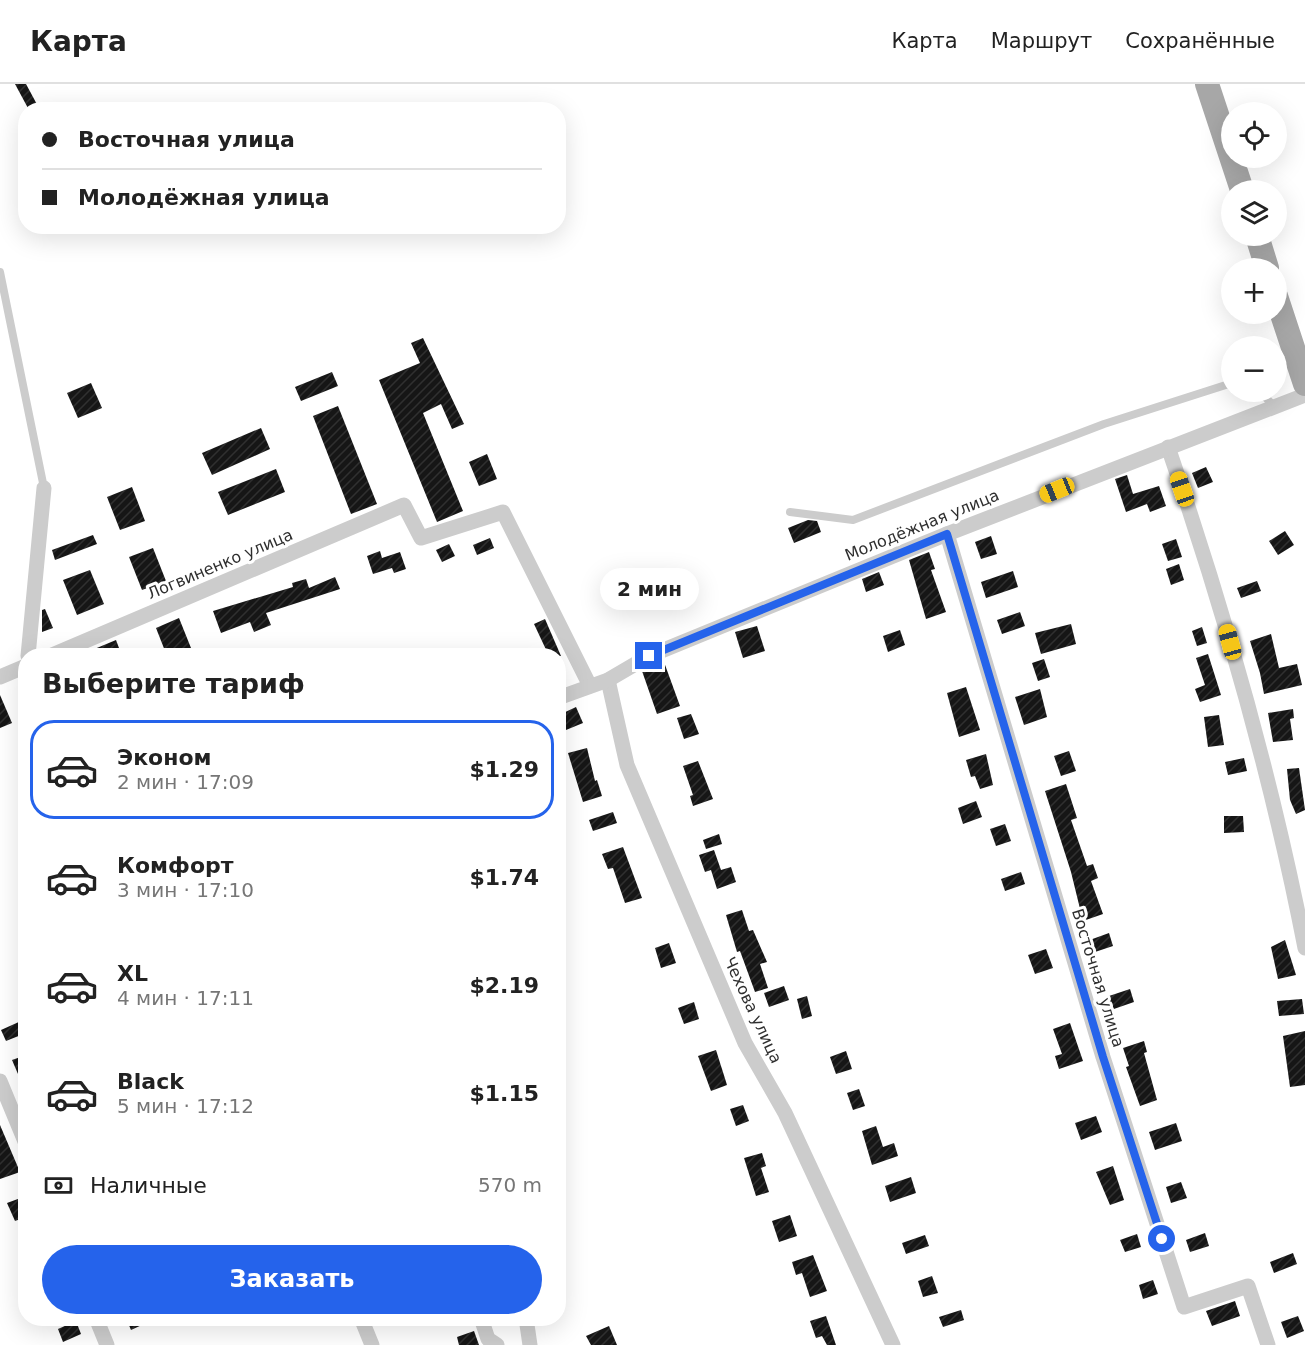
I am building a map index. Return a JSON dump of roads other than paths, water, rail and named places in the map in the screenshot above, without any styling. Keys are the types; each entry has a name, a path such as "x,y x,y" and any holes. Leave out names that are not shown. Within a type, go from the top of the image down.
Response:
{"main road":[{"path":"1207,84 1239,180"},
{"path":"1285,324 1305,384"}],"street":[{"name":"Молодёжная улица","path":"566,695 608,680 649,656 947,534 1305,395"},
{"path":"1167,447 1211,573 1286,849 1305,948"},
{"path":"29,648 44,488"},
{"name":"Логвиненко улица","path":"69,648 404,505 421,538 503,512 590,686"},
{"name":"Восточная улица","path":"947,534 1103,1057 1184,1307 1248,1286 1268,1345"},
{"path":"0,677 18,669"},
{"name":"Чехова улица","path":"608,680 627,765 744,1043 785,1113 893,1345"},
{"path":"0,1081 18,1125"},
{"path":"99,1326 107,1345"},
{"path":"364,1326 372,1345"},
{"path":"484,1326 488,1339 497,1345"},
{"path":"527,1326 530,1345"}],"lane":[{"path":"0,272 44,488"},
{"path":"790,512 853,520 1104,424 1221,387"},
{"path":"1270,402 1274,406"}]}
